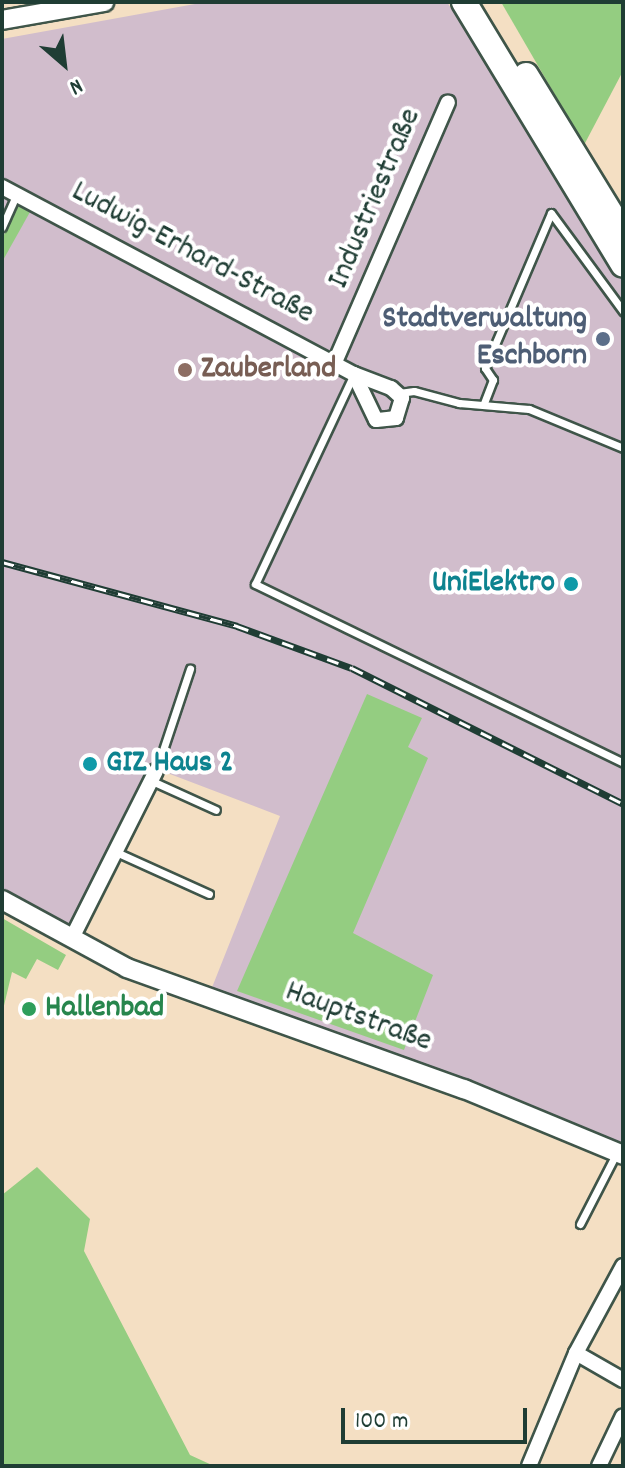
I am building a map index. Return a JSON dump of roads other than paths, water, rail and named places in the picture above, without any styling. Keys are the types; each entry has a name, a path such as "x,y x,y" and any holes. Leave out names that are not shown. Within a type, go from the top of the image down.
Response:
{"highway":[{"path":"464,2 623,265"},
{"path":"482,2 623,233"}],"street":[{"path":"2,20 104,2"},
{"name":"Industriestraße","path":"335,362 448,102"},
{"name":"Ludwig-Erhard-Straße","path":"2,187 354,374 399,393"},
{"path":"354,374 376,420 396,418 403,405 399,393"},
{"path":"72,938 154,776"},
{"name":"Hauptstraße","path":"2,900 127,968 464,1089 620,1153"},
{"path":"529,1466 576,1353 623,1266"},
{"path":"576,1353 623,1380"},
{"path":"599,1466 623,1416"}],"lane":[{"path":"2,227 17,194"},
{"path":"484,403 493,380 485,368 551,213 623,311"},
{"path":"354,374 255,584 623,763"},
{"path":"399,393 414,391 459,403 529,409 623,448"},
{"path":"190,669 154,776 216,810"},
{"path":"116,852 209,894"},
{"path":"580,1224 620,1153"}],"railway":[{"path":"2,562 237,626 352,668 623,804"}],"place":[{"name":"Stadtverwaltung Eschborn","path":"603,339"},
{"name":"Zauberland","path":"185,370"},
{"name":"UniElektro","path":"571,584"},
{"name":"GIZ Haus 2","path":"90,764"},
{"name":"Hallenbad","path":"29,1009"}]}
